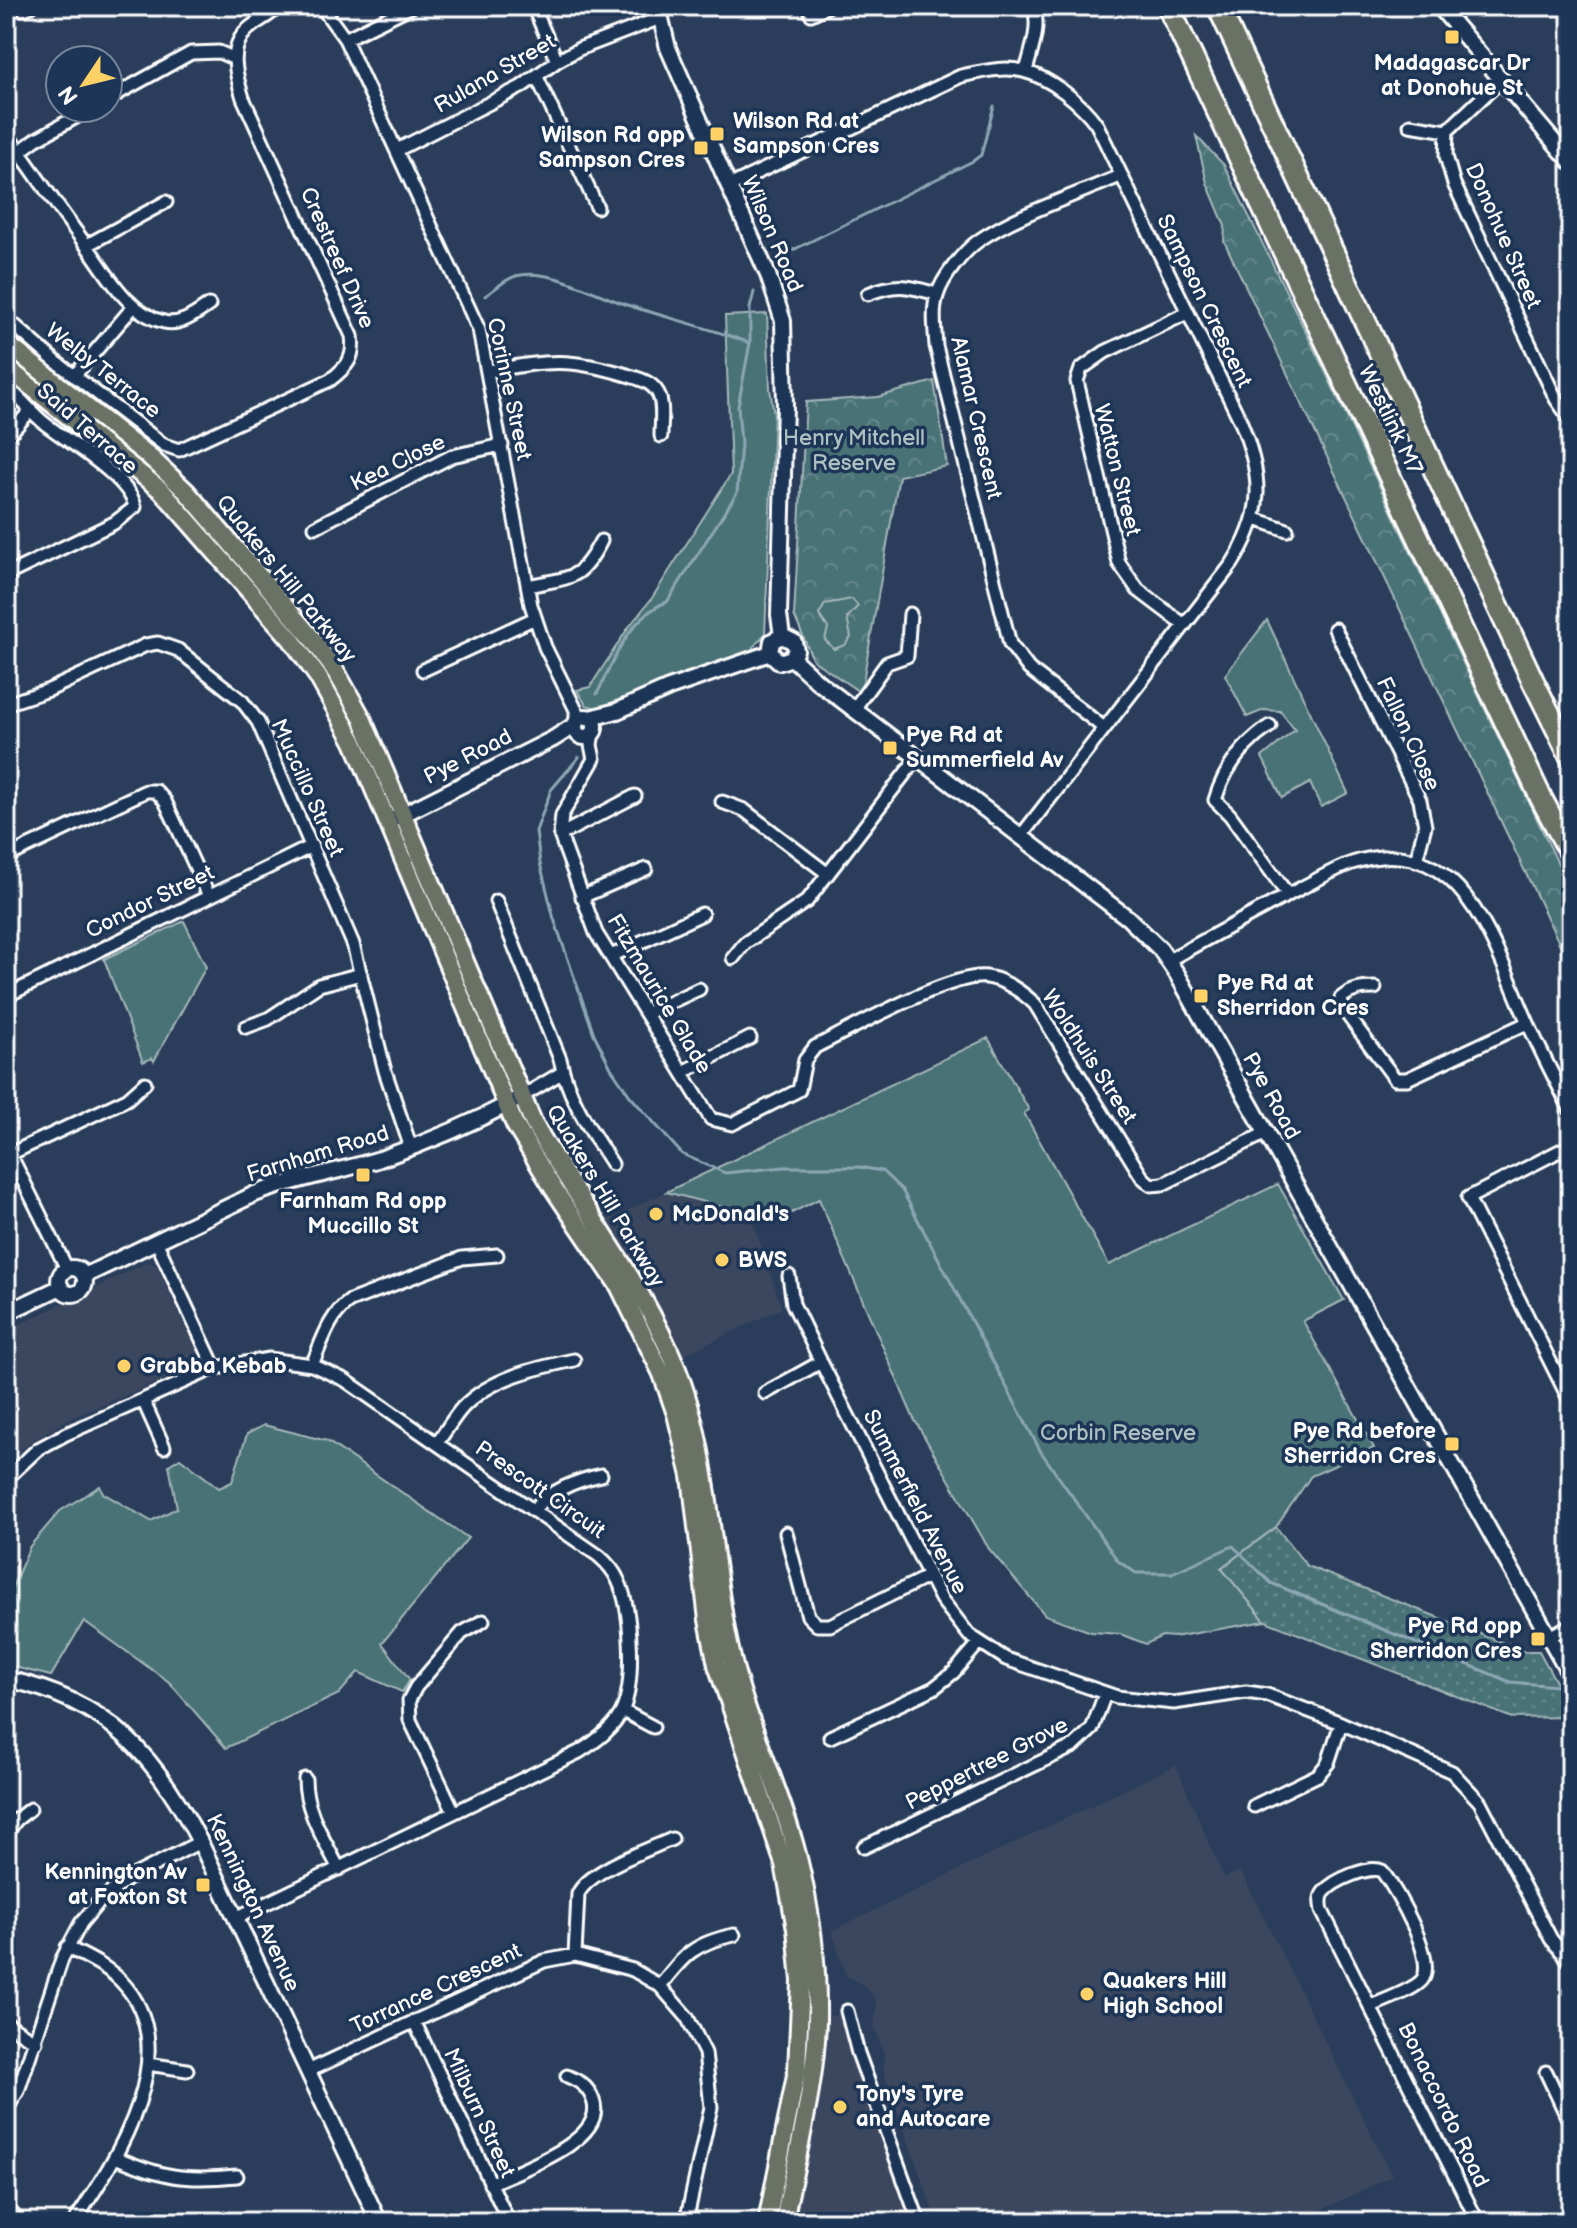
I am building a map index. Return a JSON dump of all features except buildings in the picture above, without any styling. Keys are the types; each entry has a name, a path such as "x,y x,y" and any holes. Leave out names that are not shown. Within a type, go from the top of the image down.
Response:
{"highway":[{"name":"Westlink M7","path":"1168,6 1505,723 1571,854"},
{"name":"Westlink M7","path":"1218,6 1571,757"}],"main road":[{"name":"Quakers Hill Parkway","path":"6,343 168,473 293,615 348,692 362,718 396,818 505,1105 553,1188 619,1286 662,1374 676,1414 691,1476 708,1620 717,1665 784,1864 792,1904 801,1981 801,2028 797,2070 767,2222"},
{"name":"Quakers Hill Parkway","path":"6,367 162,491 291,639 337,708 396,818 521,1097 549,1150 616,1252 670,1350 683,1385 704,1467 729,1646 743,1699 798,1856 815,1946 817,2021 813,2064 784,2222"}],"street":[{"path":"124,90 191,53 219,52 235,59 241,38 247,30 279,6"},
{"name":"Corinne Street","path":"321,6 345,39 475,319 488,371 535,618 545,647 585,727"},
{"path":"345,39 412,6"},
{"path":"533,6 557,61"},
{"path":"811,14 828,6"},
{"path":"729,186 961,76 998,70 1026,71 1037,34 1034,6"},
{"path":"1439,6 1571,162"},
{"name":"Rulana Street","path":"397,150 537,77 557,61 659,12"},
{"name":"Wilson Road","path":"659,12 676,66 768,275 783,321 785,406 779,615 782,636"},
{"name":"Crestreef Drive","path":"179,450 330,380 351,361 354,350 352,336 243,98 235,71 235,59"},
{"name":"Sampson Crescent","path":"1021,836 1232,564 1247,540 1255,519 1255,468 1249,441 1105,140 1087,110 1073,97 1026,71"},
{"path":"537,77 597,207"},
{"path":"1410,125 1447,131 1501,80"},
{"path":"19,152 64,124"},
{"name":"Donohue Street","path":"1447,131 1446,156 1454,184 1556,399 1571,420"},
{"path":"6,133 119,290 134,306 150,317 168,323 188,319 209,305"},
{"path":"868,294 890,285 909,286 937,294 955,266 976,242 1008,224 1120,176"},
{"path":"87,245 166,202"},
{"name":"Alamar Crescent","path":"937,294 936,346 1010,644 1029,669 1104,728"},
{"path":"74,376 134,306"},
{"name":"Watton Street","path":"1183,624 1138,590 1119,563 1077,381 1081,369 1105,352 1187,313"},
{"name":"Welby Terrace","path":"6,318 74,376 164,445 179,450"},
{"path":"488,371 570,361 647,381 660,398 661,436"},
{"name":"Said Terrace","path":"6,387 118,480 130,492 135,507 114,523 6,575"},
{"path":"6,434 31,410"},
{"name":"Kea Close","path":"315,527 452,456 502,445"},
{"path":"1255,519 1287,530"},
{"path":"528,586 577,574 587,565 601,541"},
{"path":"854,709 887,663 907,656 910,614"},
{"path":"423,670 535,618"},
{"name":"Fallon Close","path":"1335,629 1420,800 1425,826 1416,861"},
{"path":"782,636 791,639 795,646 792,658 780,662 770,653 772,641 782,636"},
{"name":"Muccillo Street","path":"6,704 49,690 146,645 169,645 178,650 242,701 258,722 353,944 385,1071 411,1148"},
{"name":"Pye Road","path":"396,818 553,739 679,684 770,653"},
{"name":"Pye Road","path":"792,658 917,758 1134,923 1169,960 1571,1676"},
{"path":"1270,726 1253,737 1222,777 1215,800 1230,815 1288,895"},
{"path":"560,835 562,815 594,759 585,727"},
{"path":"733,958 745,943 807,901 917,758"},
{"path":"6,857 146,791 156,791 165,801 209,896"},
{"path":"560,835 635,796"},
{"path":"722,802 744,810 828,874"},
{"name":"Fitzmaurice Glade","path":"560,835 596,933 711,1119 732,1124 799,1090 805,1060"},
{"name":"Condor Street","path":"6,996 312,846"},
{"path":"1169,960 1355,862 1373,858 1416,861 1454,884 1480,915 1494,941 1527,1023 1571,1111"},
{"path":"582,897 646,869"},
{"path":"496,901 579,1112 612,1164"},
{"path":"611,956 702,914"},
{"path":"246,1027 268,1019 328,981 361,974"},
{"name":"Woldhuis Street","path":"805,1060 815,1047 944,984 973,976 1001,980 1035,1004 1150,1190 1266,1133"},
{"path":"1375,988 1349,992 1341,998 1343,1009 1395,1079 1407,1079 1527,1023"},
{"path":"647,1013 699,989"},
{"path":"683,1072 750,1038"},
{"name":"Farnham Road","path":"84,1276 281,1184 411,1148 564,1076"},
{"path":"67,1269 8,1150 127,1099 145,1083"},
{"path":"1571,1145 1468,1198 1571,1403"},
{"path":"156,1241 215,1368"},
{"path":"312,1365 332,1319 350,1301 462,1258 497,1255"},
{"path":"75,1268 84,1276 85,1284 77,1293 70,1294 61,1287 60,1277 67,1269 75,1268"},
{"name":"Summerfield Avenue","path":"789,1276 793,1304 929,1576 954,1618 979,1643 1014,1662 1126,1699 1174,1703 1246,1692 1260,1693 1341,1723 1452,1772 1480,1802 1551,1939 1571,1963"},
{"path":"6,1313 61,1287"},
{"name":"Prescott Circuit","path":"6,1479 38,1449 66,1434 215,1368 269,1359 312,1365 345,1380 599,1556 618,1580 624,1597 631,1654 623,1711"},
{"path":"437,1443 460,1410 477,1395 522,1373 574,1360"},
{"path":"765,1393 821,1362"},
{"path":"143,1400 164,1447"},
{"path":"533,1510 553,1493 576,1481 601,1475"},
{"path":"786,1533 808,1616 822,1626 830,1625 929,1576"},
{"path":"454,1812 410,1720 409,1700 416,1687 462,1633 483,1621"},
{"path":"1549,1637 1571,1625"},
{"path":"830,1737 934,1688 954,1672 979,1643"},
{"name":"Kennington Avenue","path":"6,1679 72,1701 125,1735 170,1786 200,1842 379,2222"},
{"name":"Peppertree Grove","path":"864,1847 1074,1746 1092,1729 1105,1694"},
{"path":"236,1918 579,1752 607,1731 623,1711 653,1727"},
{"path":"1254,1806 1318,1775 1328,1763 1341,1723"},
{"path":"305,1779 312,1814 339,1869"},
{"path":"6,1834 16,1820 30,1809"},
{"path":"575,1955 578,1894 584,1883 672,1839"},
{"path":"6,2110 18,2091 67,1947 81,1923 108,1893 143,1870 200,1842"},
{"name":"Bonaccordo Road","path":"1372,2006 1421,1980 1426,1969 1410,1918 1400,1898 1382,1871 1369,1868 1339,1881 1324,1892 1320,1900 1322,1911 1478,2222"},
{"path":"660,1986 693,1948 734,1935"},
{"path":"67,1947 112,1973 131,1994 144,2021 148,2064 135,2108 115,2157 74,2222"},
{"name":"Torrance Crescent","path":"308,2071 544,1961 575,1955 633,1970 660,1986 687,2017 705,2053 711,2107 686,2222"},
{"path":"847,2011 858,2053 919,2222"},
{"name":"Milburn Street","path":"414,2021 509,2222"},
{"path":"6,2023 36,2042"},
{"path":"148,2064 187,2070"},
{"path":"1546,2072 1571,2125"},
{"path":"490,2184 571,2144 589,2129 595,2114 593,2098 586,2086 567,2076"},
{"path":"115,2157 173,2178 237,2176"},
{"path":"6,2207 20,2222"}],"shaded area":[{"path":"666,1192 751,1216 782,1308 674,1360 598,1224"},
{"path":"148,1262 156,1265 197,1350 195,1364 67,1420 32,1441 8,1462 6,1331"},
{"name":"Quakers Hill High School","path":"1176,1765 1224,1878 1241,1871 1392,2176 1296,2222 937,2222 884,2073 884,2053 874,2026 877,2004 864,1986 846,1975 832,1931"},
{"path":"847,2011 920,2222 785,2222 817,2021"}],"green space":[{"path":"1196,136 1224,165 1571,891 1571,968 1224,241 1225,226 1207,183"},
{"path":"767,314 774,414 765,634 751,650 597,708 586,705 577,690 590,687 628,628 652,598 731,474 725,316"},
{"name":"Henry Mitchell Reserve","path":"934,381 947,466 899,476 861,693 813,660 794,615 806,402 878,397"},
{"path":"852,599 858,606 847,618 851,637 845,645 834,649 825,640 828,628 819,615 825,604"},
{"path":"1267,620 1348,793 1321,807 1310,783 1282,798 1262,757 1295,730 1280,711 1264,710 1247,717 1225,675"},
{"path":"184,921 206,967 154,1061 152,1058 143,1062 104,959"},
{"name":"Corbin Reserve","path":"988,1038 1029,1110 1024,1113 1109,1265 1278,1184 1344,1300 1303,1321 1374,1448 1311,1476 1276,1527 1221,1568 1265,1621 1174,1637 1162,1636 1146,1644 1120,1634 1091,1632 1045,1615 989,1549 913,1417 819,1199 776,1221 666,1192"},
{"path":"264,1425 327,1441 468,1538 382,1643 410,1680 402,1692 358,1672 339,1694 226,1748 169,1682 84,1621 51,1676 6,1665 6,1601 30,1546 60,1511 100,1486 103,1493 151,1521 177,1508 169,1465 180,1458 219,1488 232,1482 247,1434"},
{"path":"1276,1527 1307,1566 1524,1651 1539,1651 1571,1709 1571,1717 1512,1718 1265,1621 1221,1568"}],"waterway":[{"path":"781,256 973,161 981,155 994,106"},
{"path":"485,296 516,276 543,275 750,343"},
{"path":"597,694 624,640 642,618 667,602 737,493 741,444 738,406 750,343 750,308 754,292"},
{"path":"579,757 551,790 536,831 540,863 554,919 594,1034 611,1068 630,1096 682,1154 725,1173 784,1167 859,1167 882,1171 902,1190 1041,1452 1118,1561 1136,1573 1172,1573 1233,1546 1271,1583 1510,1682 1557,1686"}],"place":[{"name":"Madagascar Dr at Donohue St","path":"1452,37"},
{"name":"Wilson Rd at Sampson Cres","path":"717,134"},
{"name":"Wilson Rd opp Sampson Cres","path":"701,148"},
{"name":"Pye Rd at Summerfield Av","path":"890,748"},
{"name":"Pye Rd at Sherridon Cres","path":"1201,996"},
{"name":"Farnham Rd opp Muccillo St","path":"363,1175"},
{"name":"McDonald's","path":"656,1214"},
{"name":"BWS","path":"722,1260"},
{"name":"Grabba Kebab","path":"124,1366"},
{"name":"Pye Rd before Sherridon Cres","path":"1452,1444"},
{"name":"Pye Rd opp Sherridon Cres","path":"1538,1639"},
{"name":"Kennington Av at Foxton St","path":"203,1885"},
{"name":"Quakers Hill High School","path":"1087,1994"},
{"name":"Tony's Tyre and Autocare","path":"840,2107"}]}
